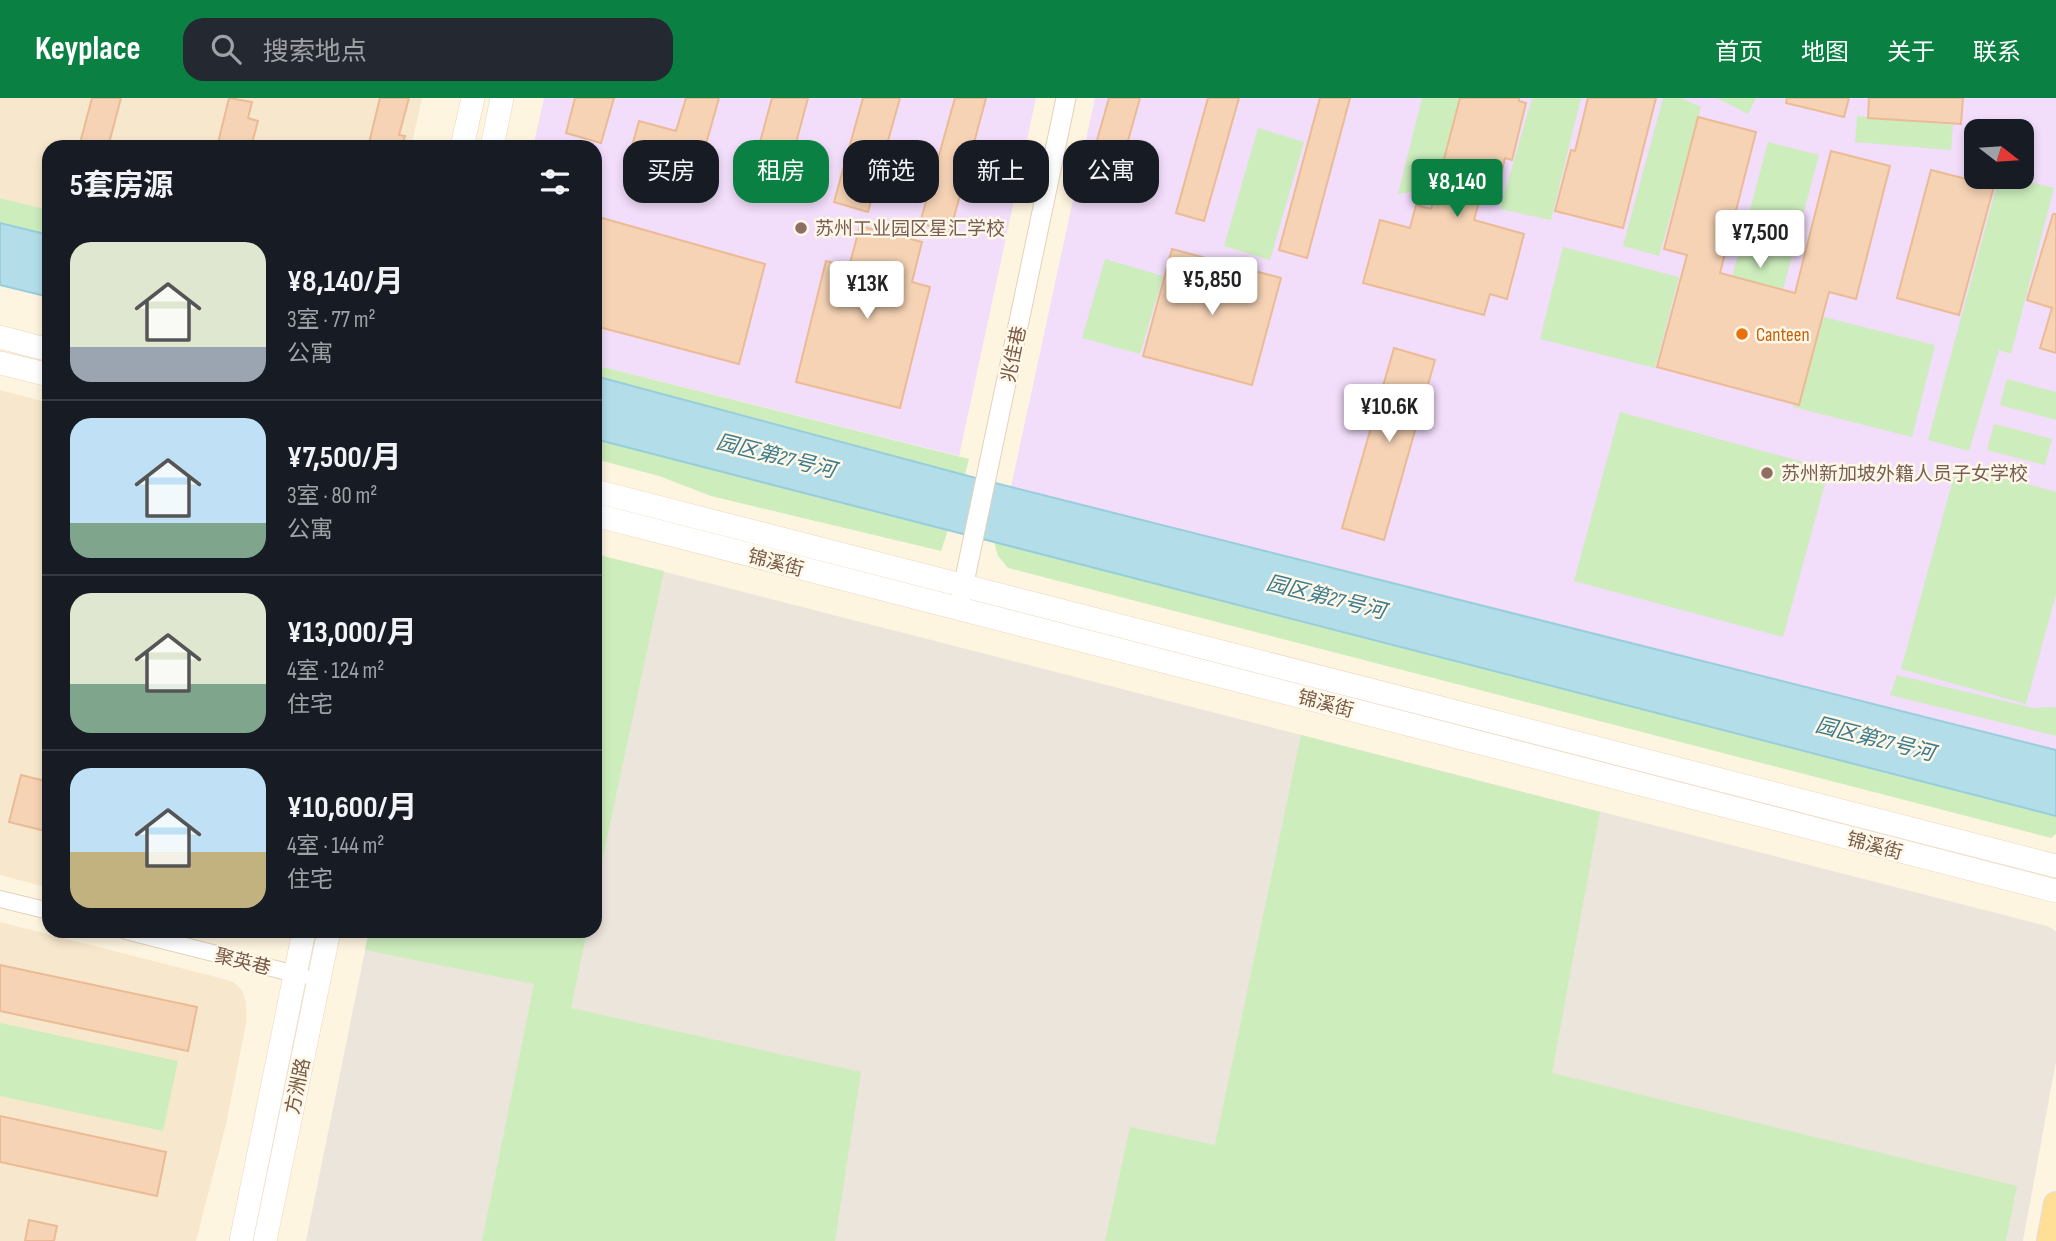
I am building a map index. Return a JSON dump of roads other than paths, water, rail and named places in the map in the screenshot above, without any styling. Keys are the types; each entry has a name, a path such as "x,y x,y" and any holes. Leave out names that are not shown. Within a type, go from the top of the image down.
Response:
{"main road":[{"path":"464,140 473,98"},
{"path":"493,140 502,98"},
{"path":"0,337 42,348"},
{"path":"0,363 42,373"},
{"name":"锦溪街","path":"602,493 2056,866"},
{"name":"锦溪街","path":"602,517 2056,891"},
{"name":"方洲路","path":"242,1241 303,938"},
{"name":"方洲路","path":"265,1241 327,938"},
{"path":"2049,1241 2056,1204"}],"street":[{"name":"兆佳巷","path":"959,609 1066,98"},
{"path":"0,899 42,909"},
{"name":"聚英巷","path":"154,938 319,979"}],"water":[{"path":"0,223 42,233 42,295 0,285"},
{"name":"园区第27号河","path":"602,378 987,481 2056,750 2056,816 602,441"}],"place":[{"name":"苏州工业园区星汇学校","path":"801,228"},
{"name":"Canteen","path":"1742,334"},
{"name":"苏州新加坡外籍人员子女学校","path":"1767,473"}]}
